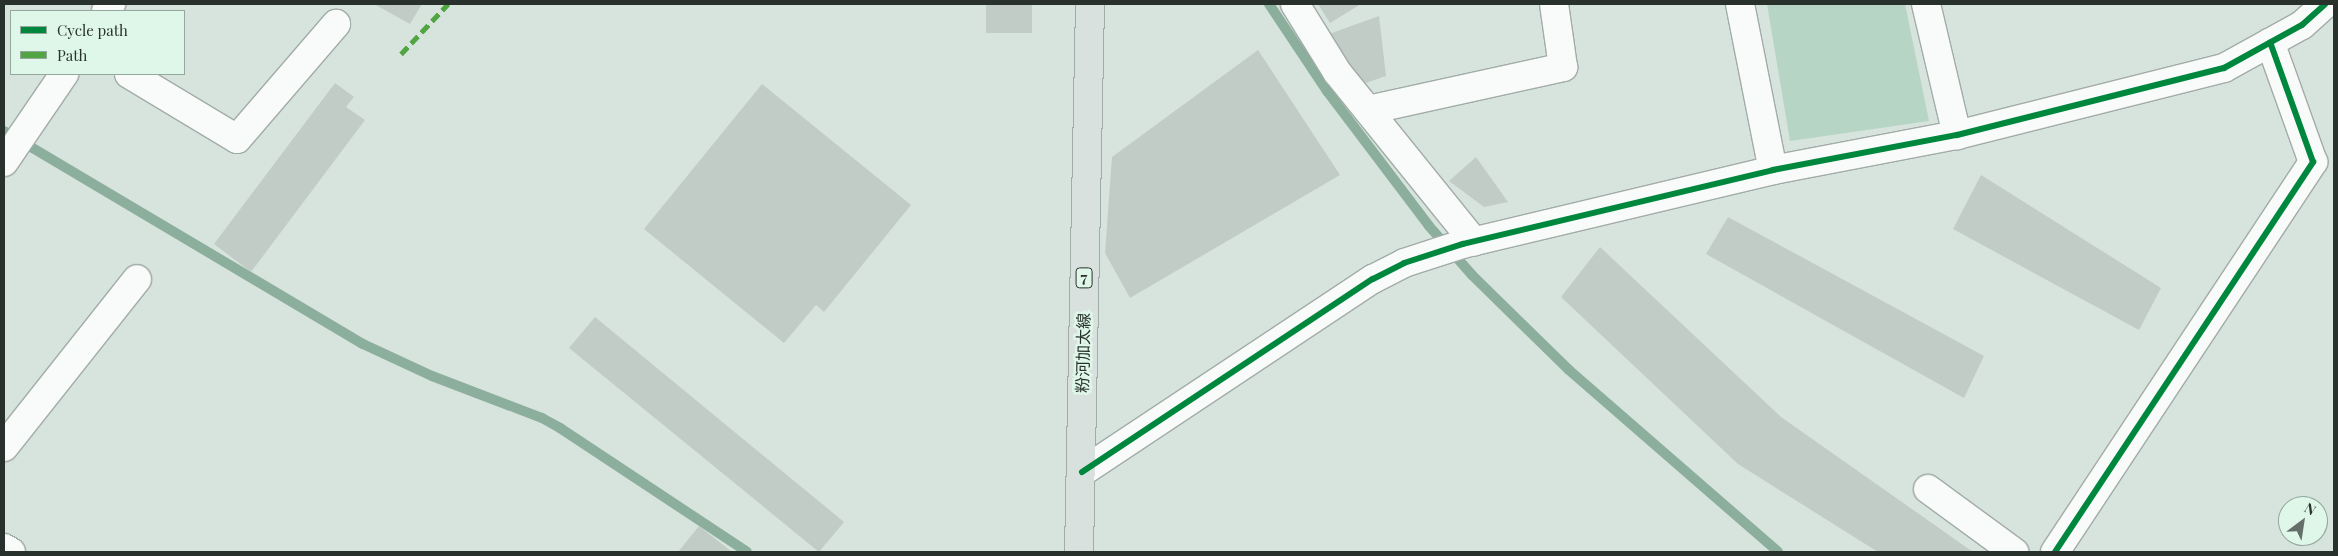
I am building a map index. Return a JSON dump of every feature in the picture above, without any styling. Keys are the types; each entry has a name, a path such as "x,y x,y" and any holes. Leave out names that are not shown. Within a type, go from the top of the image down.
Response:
{"main road":[{"name":"粉河加太線","path":"1079,552 1090,4"}],"street":[{"path":"1296,4 1337,72 1368,110 1459,246"},
{"path":"1368,110 1563,67 1554,4"},
{"path":"1740,4 1773,170"},
{"path":"1926,4 1957,135"},
{"path":"1082,472 1373,279 1404,264 1459,246 1773,170 1957,135 2224,68 2302,25 2325,4"},
{"path":"131,75 237,138 336,24"},
{"path":"2055,552 2313,162 2270,42"},
{"path":"4,162 63,75"},
{"path":"4,447 136,279"},
{"path":"1928,489 2014,552"},
{"path":"4,548 11,552"}],"green space":[{"path":"1767,4 1905,4 1929,121 1790,141"}],"building":[{"path":"374,4 422,4 410,24"},
{"path":"986,4 1032,4 1032,33 986,33"},
{"path":"1318,4 1361,4 1330,23"},
{"path":"1379,16 1386,76 1357,86 1329,34"},
{"path":"1258,50 1340,175 1130,298 1105,253 1112,157"},
{"path":"335,83 354,97 346,107 365,120 251,272 214,244"},
{"path":"762,84 911,205 824,312 816,305 784,343 644,229"},
{"path":"1476,157 1508,202 1484,207 1449,181"},
{"path":"1981,175 2161,288 2139,330 1953,229"},
{"path":"1728,217 1984,356 1964,398 1706,254"},
{"path":"1600,247 1781,417 1973,552 1878,552 1738,464 1561,297"},
{"path":"595,317 844,522 819,552 569,348"},
{"path":"699,526 732,552 678,552"}],"waterway":[{"path":"1269,4 1327,91 1429,226 1472,275 1569,370 1778,552"},
{"path":"4,131 363,344 432,376 542,418 560,428 747,552"}],"marked path":[{"path":"401,54 448,4"}],"cycle path":[{"path":"1082,472 1373,279 1404,263 1463,244 1773,170 1957,135 2224,68 2302,25 2325,4"},
{"path":"2055,552 2313,162 2270,42"}]}
